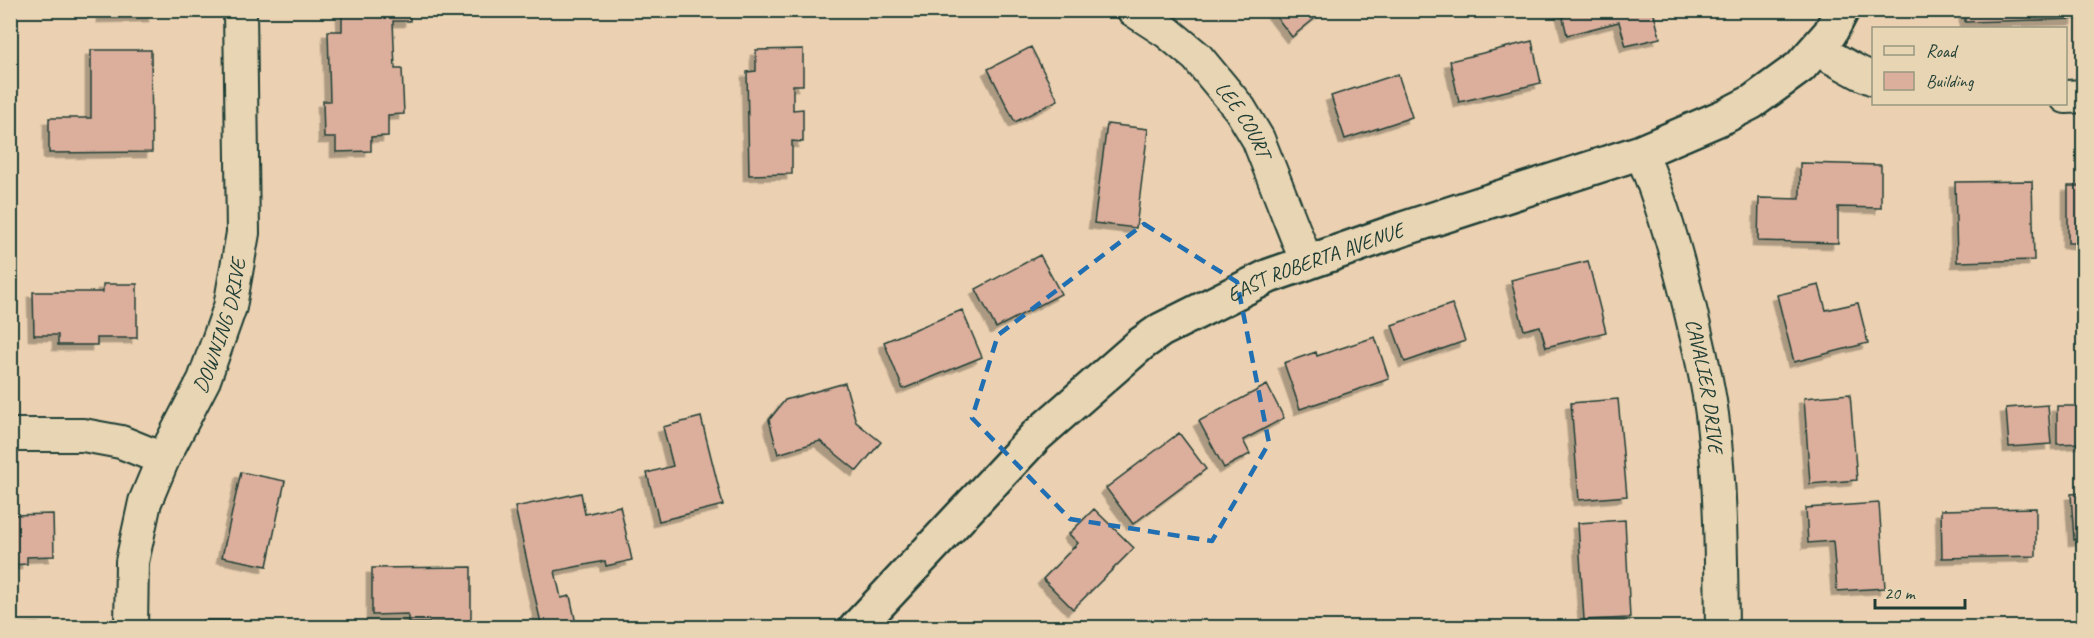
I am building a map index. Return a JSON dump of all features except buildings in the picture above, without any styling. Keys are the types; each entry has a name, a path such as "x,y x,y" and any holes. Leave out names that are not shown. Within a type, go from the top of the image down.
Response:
{"street":[{"name":"DOWNING DRIVE","path":"131,627 132,562 145,502 163,459 204,380 230,307 234,286 243,233 240,10"},
{"name":"LEE COURT","path":"1133,10 1167,32 1197,57 1240,109 1258,139 1307,262"},
{"name":"EAST ROBERTA AVENUE","path":"856,627 1036,436 1141,344 1161,330 1269,276 1641,152 1725,116 1752,102 1800,67 1830,33 1842,10"},
{"path":"1816,49 1872,78"},
{"path":"2067,97 2084,96"},
{"name":"CAVALIER DRIVE","path":"1641,152 1656,187 1683,276 1707,384 1713,423 1721,552 1722,627"},
{"path":"10,435 83,435 121,442 163,459"}],"highlighted area":[{"path":"1144,224 1237,282 1269,443 1212,541 1070,519 972,418 998,335"}]}
